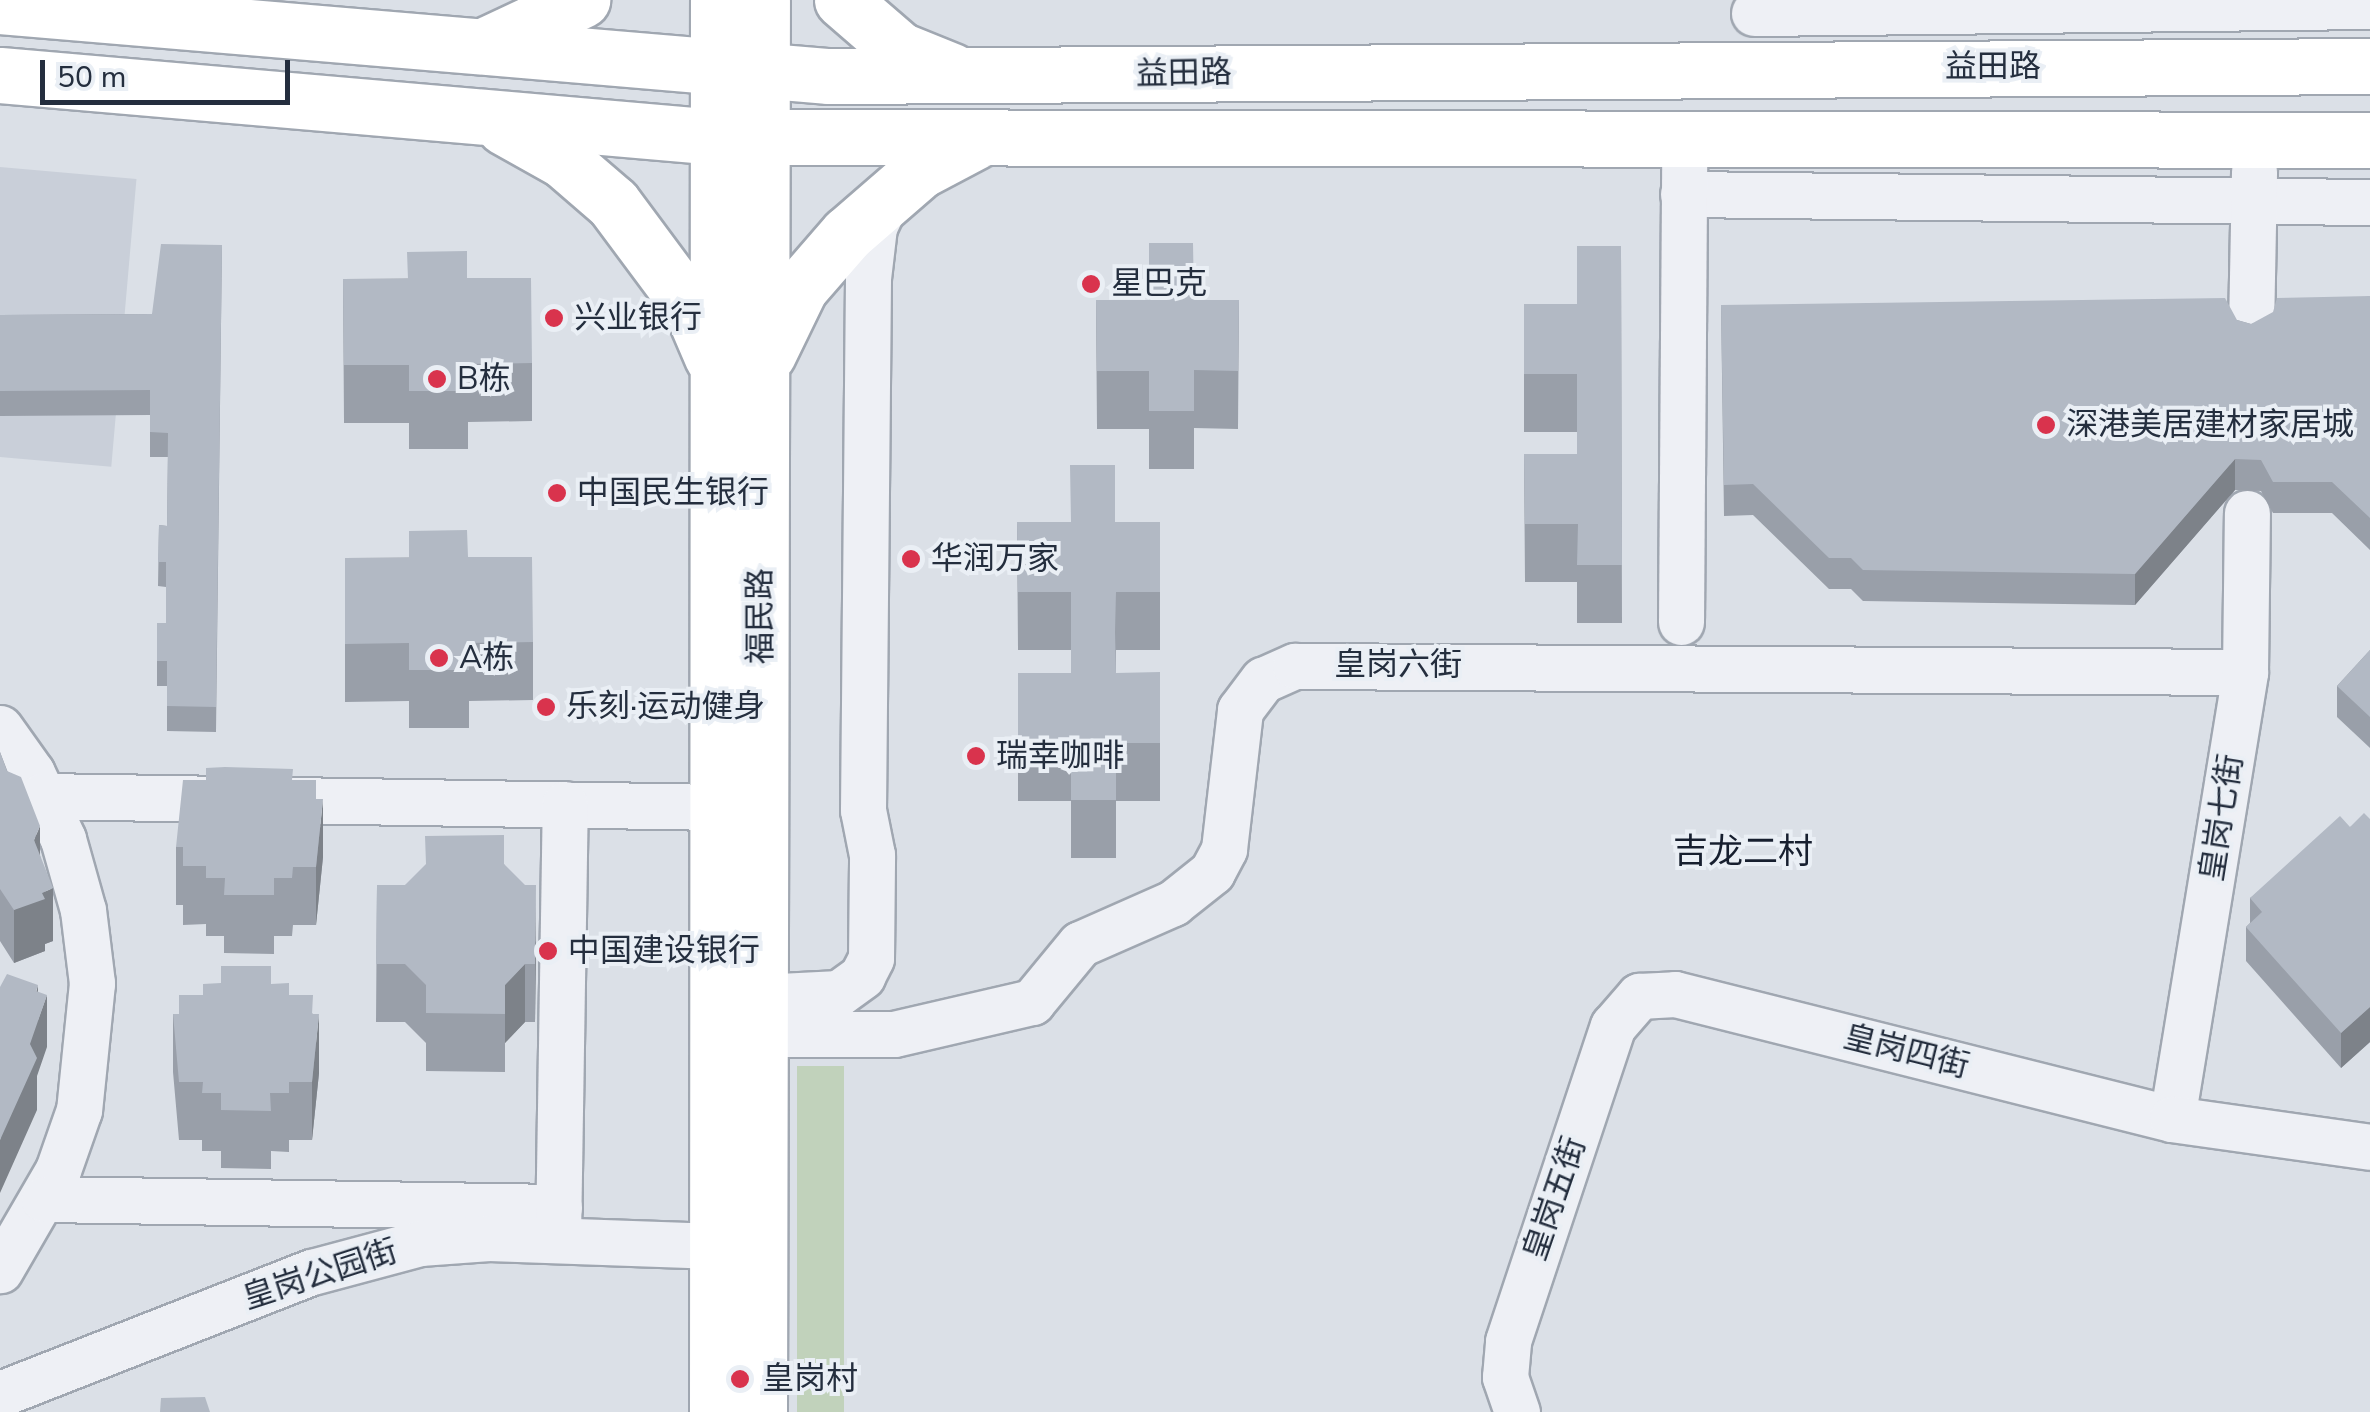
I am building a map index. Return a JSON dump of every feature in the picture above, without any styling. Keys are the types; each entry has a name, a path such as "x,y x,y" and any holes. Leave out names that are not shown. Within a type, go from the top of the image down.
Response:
{"main road":[{"path":"481,46 582,0"},
{"name":"福民路","path":"718,0 740,68"},
{"name":"福民路","path":"759,1412 760,1015 740,386 740,68 762,0"},
{"path":"842,0 900,50 974,76"},
{"name":"益田路","path":"0,6 740,68 974,76 2370,66"},
{"name":"益田路","path":"0,75 740,137 2370,140"},
{"path":"462,116 534,141 599,189 691,308 740,386 770,347 800,288 889,195 934,160 986,139"},
{"name":"福民路","path":"717,1412 718,807 740,386"}],"street":[{"path":"1754,68 1754,6 2370,6"},
{"path":"1681,622 1684,139"},
{"path":"2251,329 2256,140"},
{"path":"1683,194 2370,202"},
{"path":"760,1015 839,993 862,976 871,958 872,856 863,810 868,278 874,227 889,195"},
{"name":"皇岗七街","path":"2172,1119 2245,672 2248,514"},
{"name":"皇岗六街","path":"760,1015 894,1034 1032,1002 1080,944 1173,902 1212,872 1224,849 1240,710 1264,680 1296,666 2245,672"},
{"path":"0,728 64,839 83,910 92,983 79,1110 44,1199 0,1270"},
{"path":"42,796 718,807"},
{"path":"44,1199 559,1224 566,804"},
{"name":"皇岗四街","path":"1639,996 1676,994 2172,1119 2370,1147"},
{"name":"皇岗五街","path":"1517,1412 1505,1377 1508,1341 1613,1026 1639,996"},
{"name":"皇岗四街","path":"2172,1119 2217,1147 2370,1176"},
{"name":"皇岗公园街","path":"0,1394 347,1260 559,1224 717,1246"}],"shaded area":[{"path":"0,167 136,179 111,467 0,457"}],"green space":[{"path":"797,1066 844,1066 844,1412 797,1412"}],"building":[{"path":"1149,243 1193,243 1194,300 1239,300 1238,371 1194,370 1194,411 1149,411 1149,371 1097,371 1096,300 1149,300"},
{"path":"161,244 222,245 216,707 167,706 167,661 157,661 157,623 166,623 166,562 158,562 159,525 167,526 168,433 150,432 150,390 0,391 0,315 152,314"},
{"path":"1577,246 1621,246 1622,565 1577,565 1578,524 1525,524 1524,454 1577,454 1577,374 1524,374 1524,304 1577,304"},
{"path":"467,251 467,278 531,278 532,363 468,364 468,391 409,391 409,365 344,365 343,279 408,279 407,252"},
{"name":"深港美居建材家居城","path":"2370,296 2370,518 2332,482 2273,482 2261,460 2235,459 2135,574 1863,570 1851,558 1829,558 1753,484 1724,485 1721,305 2225,298 2237,320 2251,324 2273,312 2277,298"},
{"path":"1070,465 1115,465 1115,522 1160,522 1160,592 1116,592 1115,632 1116,673 1160,672 1160,743 1116,743 1116,800 1071,800 1071,743 1018,743 1018,673 1071,673 1071,592 1018,592 1017,522 1071,522"},
{"path":"467,530 468,557 532,557 533,642 468,643 469,670 409,670 409,643 345,644 345,558 409,558 409,531"},
{"path":"2370,650 2370,717 2337,686"},
{"path":"0,752 7,771 21,777 40,826 34,840 53,888 42,893 45,899 14,910 0,889"},
{"path":"206,768 293,769 292,780 316,780 316,799 323,799 316,867 293,867 292,878 274,878 274,895 224,895 225,878 206,878 206,866 183,866 183,847 176,847 183,780 206,780"},
{"path":"2364,813 2370,819 2370,1007 2341,1033 2246,927 2262,912 2250,898 2340,816 2350,827"},
{"path":"504,835 504,864 525,885 536,885 535,964 525,964 505,985 505,1014 426,1013 426,985 405,964 376,964 377,885 405,885 426,864 425,836"},
{"path":"221,966 271,966 271,984 289,983 289,995 313,995 312,1014 319,1014 312,1082 289,1082 289,1093 270,1093 271,1111 221,1110 221,1093 202,1093 203,1082 179,1082 173,1014 179,1014 179,995 203,995 203,984 221,983"},
{"path":"7,974 38,985 36,991 47,995 30,1044 37,1058 0,1140 0,987"},
{"path":"205,1397 210,1412 160,1412 161,1398"}],"place":[{"name":"星巴克","path":"1091,284"},
{"name":"兴业银行","path":"554,318"},
{"name":"B栋","path":"437,379"},
{"name":"深港美居建材家居城","path":"2046,425"},
{"name":"中国民生银行","path":"557,493"},
{"name":"华润万家","path":"911,559"},
{"name":"A栋","path":"439,658"},
{"name":"乐刻·运动健身","path":"546,707"},
{"name":"瑞幸咖啡","path":"976,756"},
{"name":"中国建设银行","path":"548,951"},
{"name":"皇岗村","path":"740,1379"}],"district":[{"name":"吉龙二村","path":"1743,852"}]}
